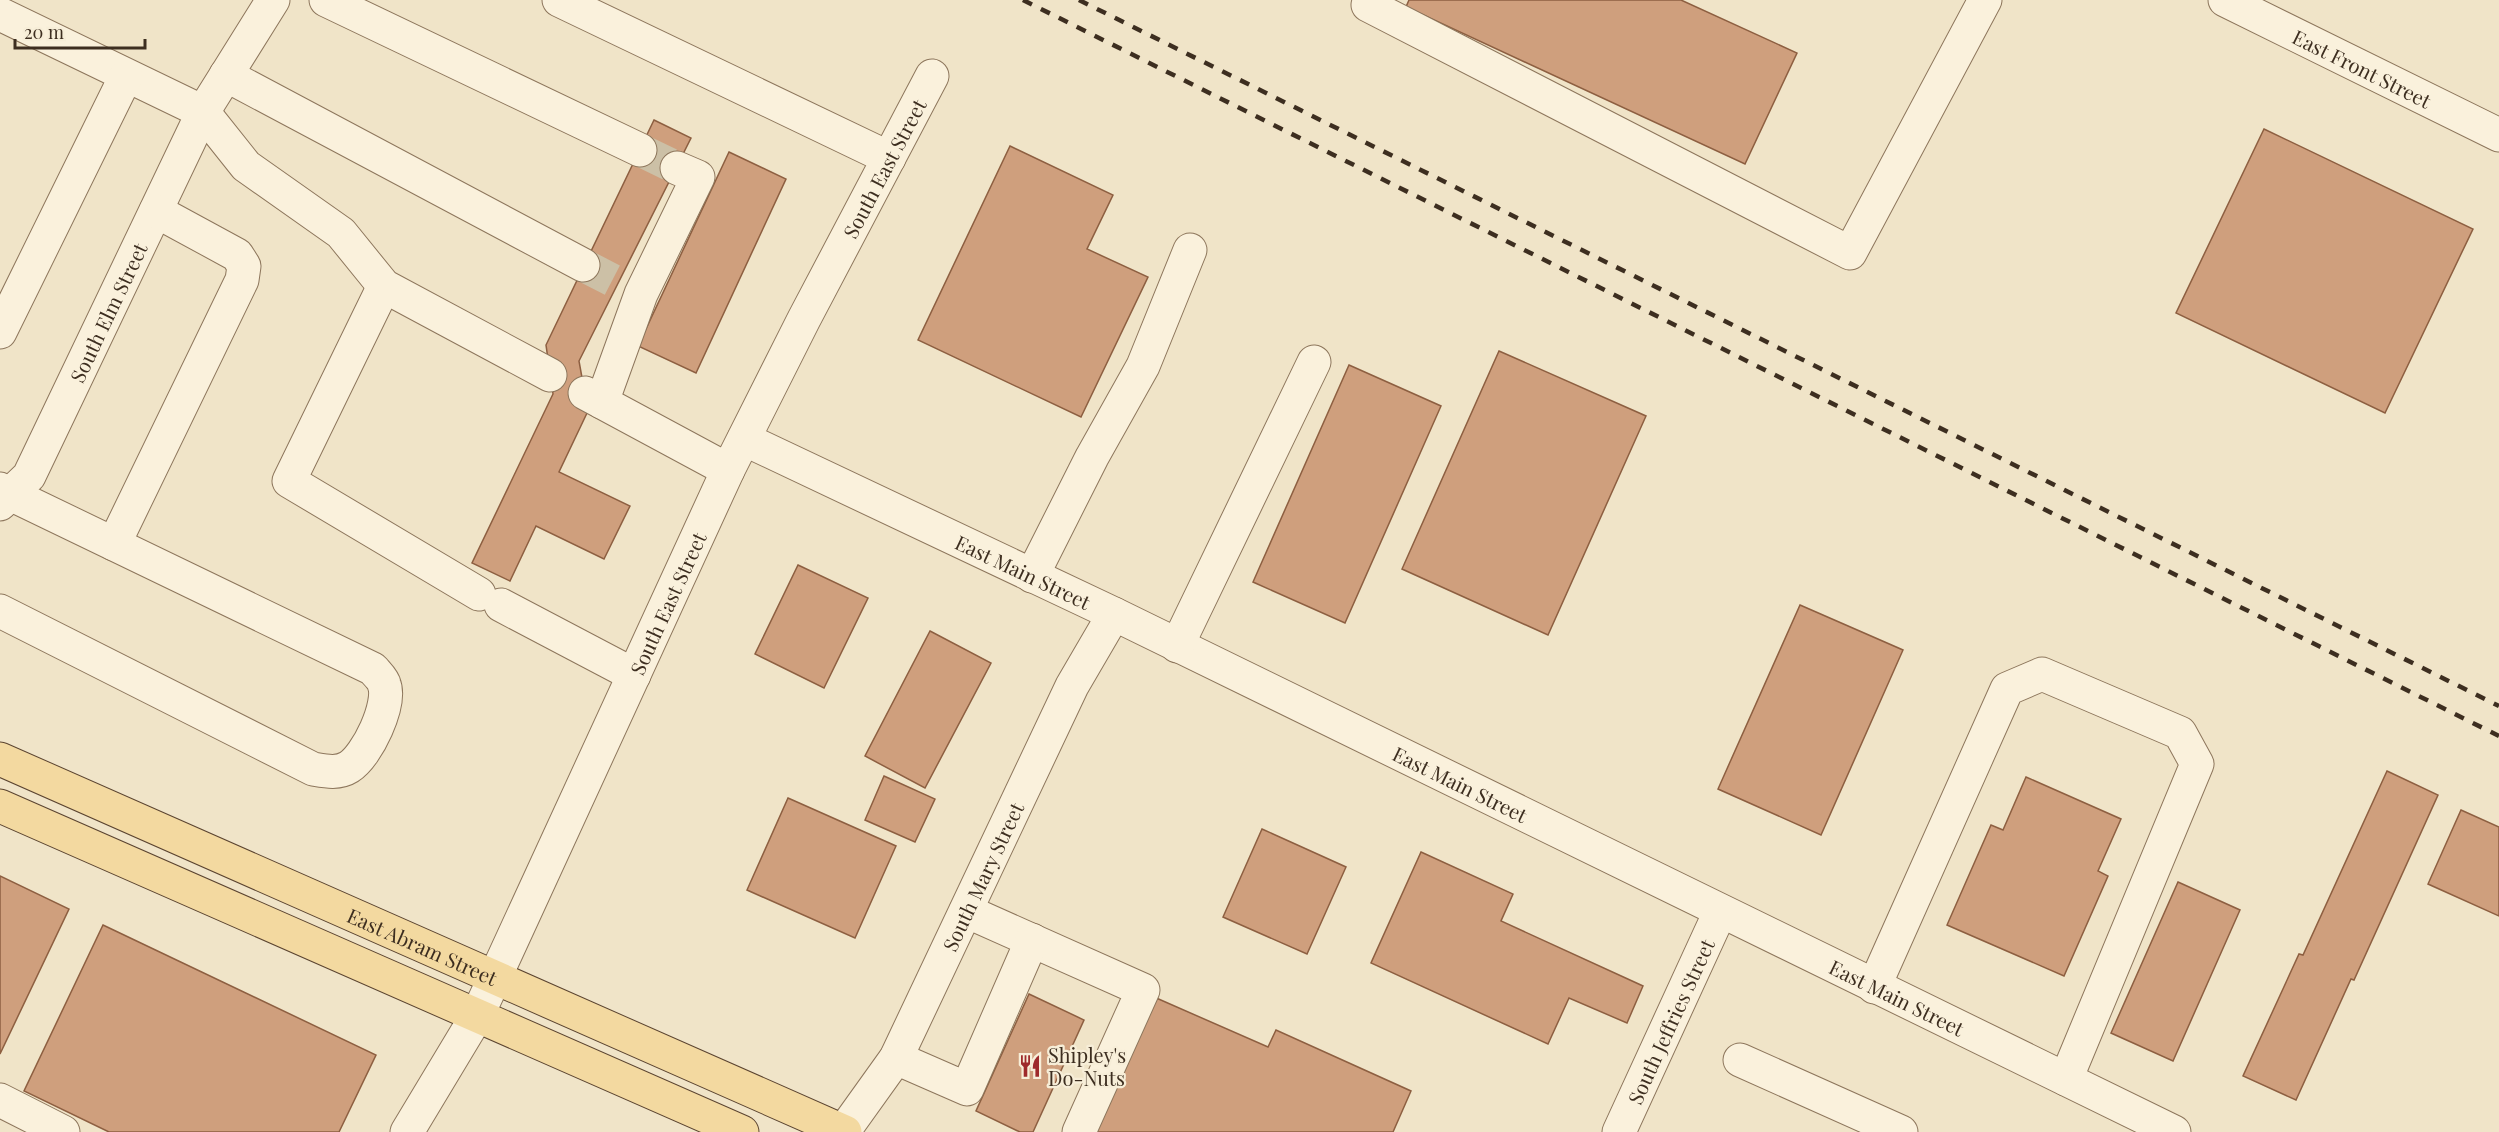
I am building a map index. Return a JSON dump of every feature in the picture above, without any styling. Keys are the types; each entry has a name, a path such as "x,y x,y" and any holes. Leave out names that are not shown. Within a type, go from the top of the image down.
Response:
{"main road":[{"name":"East Abram Street","path":"0,759 844,1132"},
{"name":"East Abram Street","path":"0,806 478,1014 742,1132"}],"street":[{"name":"South Elm Street","path":"3,496 29,476 203,112 273,0"},
{"path":"326,0 640,150"},
{"path":"559,0 889,158"},
{"path":"1366,2 1851,252 1985,0"},
{"name":"East Front Street","path":"2225,0 2499,135"},
{"path":"0,14 203,112 246,166 341,233 384,286 550,375"},
{"path":"226,75 583,265"},
{"path":"0,332 126,76"},
{"name":"South East Street","path":"407,1132 478,1014 728,470 932,76"},
{"path":"687,172 630,288 594,398 728,470"},
{"path":"114,544 242,280 244,266 237,255 156,211"},
{"path":"1032,576 1092,457 1143,366 1190,250"},
{"path":"384,286 289,481 490,599 634,675"},
{"path":"1177,646 1314,362"},
{"name":"East Main Street","path":"744,440 1113,614 2174,1132"},
{"path":"0,611 313,769 332,773 349,768 364,754 386,706 384,683 373,669 114,544 3,496"},
{"name":"South Mary Street","path":"844,1132 896,1058 1072,686 1113,614"},
{"path":"1874,987 2007,689 2042,674 2180,733 2197,764 2066,1079"},
{"path":"966,910 1143,990 1079,1132"},
{"name":"South Jeffries Street","path":"1619,1132 1720,912"},
{"path":"896,1058 967,1089 1032,940"},
{"path":"1740,1060 1901,1132"},
{"path":"0,1100 63,1132"}],"building":[{"path":"1409,0 1681,0 1797,53 1745,164 1406,7"},
{"path":"654,120 691,138 579,361 588,411 559,472 630,506 604,559 536,526 510,581 472,563 553,394 546,345"},
{"path":"2264,129 2473,229 2385,413 2176,313"},
{"path":"1010,146 1113,195 1087,249 1148,277 1081,417 918,340"},
{"path":"729,152 786,179 696,373 638,346"},
{"path":"1499,351 1646,416 1548,635 1402,569"},
{"path":"1349,365 1441,406 1345,623 1253,582"},
{"path":"798,565 868,598 824,688 755,654"},
{"path":"1800,605 1903,650 1821,835 1718,789"},
{"path":"930,631 991,663 925,788 865,756"},
{"path":"2387,771 2438,795 2354,980 2351,979 2296,1100 2243,1076 2299,954 2303,955"},
{"path":"884,776 935,799 915,842 865,820"},
{"path":"2026,777 2121,819 2098,871 2108,876 2064,976 1947,925 1991,825 2003,830"},
{"path":"788,798 896,846 855,938 747,890"},
{"path":"2461,810 2499,827 2499,916 2428,884"},
{"path":"1262,829 1346,867 1307,954 1223,917"},
{"path":"1421,852 1513,894 1501,921 1643,986 1627,1023 1569,998 1548,1044 1371,963"},
{"path":"0,876 69,909 0,1054"},
{"path":"2178,882 2240,910 2173,1061 2111,1033"},
{"path":"103,925 376,1055 339,1132 109,1132 24,1091"},
{"name":"Shipley's Do-Nuts","path":"1029,994 1084,1020 1033,1132 1020,1132 976,1111"},
{"path":"1154,997 1268,1047 1276,1030 1411,1091 1393,1132 1094,1132"}],"tunnel":[{"path":"640,150 677,168"},
{"path":"583,265 618,283"}],"railway":[{"path":"1023,0 2499,736"},
{"path":"1079,0 2499,706"}],"place":[{"name":"Shipley's Do-Nuts","path":"1030,1066"}]}
